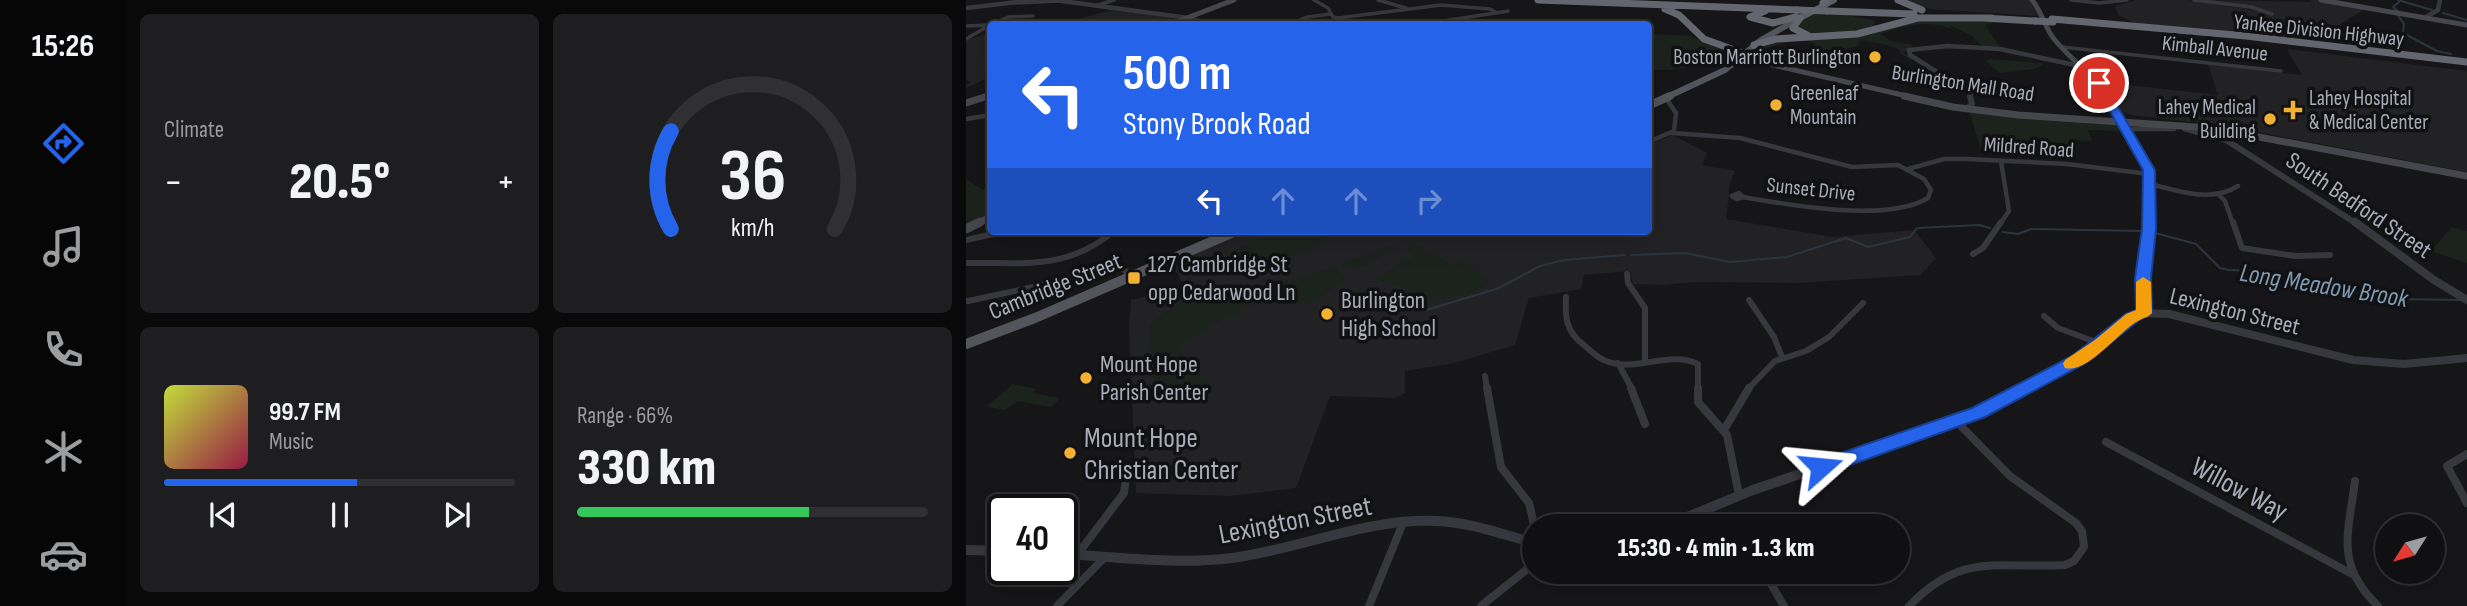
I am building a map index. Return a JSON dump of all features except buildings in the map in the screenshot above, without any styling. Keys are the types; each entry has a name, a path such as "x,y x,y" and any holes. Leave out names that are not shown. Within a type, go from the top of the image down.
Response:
{"highway":[{"name":"Yankee Division Highway","path":"1538,0 1779,7 1799,13"},
{"name":"Yankee Division Highway","path":"1583,0 1799,13 1831,10 1954,13 2034,20"},
{"path":"1615,3 1700,0"},
{"path":"1742,0 1779,7"},
{"path":"1828,1 1799,13 1763,11 1750,17 1757,22 1772,23 1799,13 1828,1"},
{"path":"1831,10 1892,2 1919,9 1954,13"},
{"path":"1615,3 1673,11 1702,38 1744,53"},
{"name":"Yankee Division Highway","path":"1831,10 2053,21 2467,64"},
{"path":"1799,13 1793,29 1815,36 1858,32 1880,24 1879,20 1871,17 1831,10"},
{"path":"1754,45 1776,38 1857,34 1920,18 1992,18"},
{"path":"1716,43 1732,51 1732,62"}],"main road":[{"path":"1180,21 1234,0"},
{"path":"2032,0 2042,14 2052,37 2097,80 2119,119"},
{"path":"2321,0 2467,25"},
{"path":"1652,104 1717,73 1799,13"},
{"path":"1744,53 1759,36 1799,13"},
{"name":"Burlington Mall Road","path":"1744,53 1794,70"},
{"name":"Burlington Mall Road","path":"1744,53 1801,69 1967,107"},
{"name":"Burlington Mall Road","path":"1732,62 1757,62 1901,96 1967,107 2032,116 2150,119 2218,128 2467,175"},
{"path":"966,103 987,95"},
{"path":"2112,108 2125,115 2150,119"},
{"name":"Burlington Mall Road","path":"2119,119 2218,128"},
{"path":"966,229 987,218"},
{"name":"Cambridge Street","path":"966,344 1133,276 1219,235"}],"street":[{"path":"966,8 984,3 1035,0"},
{"path":"1054,0 1202,21"},
{"path":"1095,6 1114,0"},
{"path":"1314,0 1328,8 1331,14"},
{"path":"1378,0 1407,9"},
{"path":"2071,0 2104,3 2127,0"},
{"path":"2194,0 2258,9"},
{"path":"2426,17 2438,10 2441,0"},
{"path":"1006,2 1028,4 1061,1"},
{"path":"1298,21 1331,14 1341,18 1445,5 1497,13"},
{"path":"1444,21 1508,11"},
{"path":"998,21 1033,16"},
{"path":"966,26 987,25"},
{"path":"968,37 987,27"},
{"path":"1967,107 1973,100 1968,91 1910,55 1908,51 1926,46 2005,50 2032,54 2054,63 2082,65"},
{"name":"Kimball Avenue","path":"2062,47 2281,71"},
{"path":"966,98 979,99"},
{"path":"1652,140 1672,133 1676,115 1671,101 1666,98"},
{"path":"966,119 987,116"},
{"path":"2119,119 2149,174 2149,229 2143,268 2144,313"},
{"name":"South Bedford Street","path":"2218,128 2230,142"},
{"name":"South Bedford Street","path":"2126,130 2185,129 2230,142 2347,216 2434,280 2467,300"},
{"name":"Sunset Drive","path":"1672,133 1736,137 1849,166 1889,164 1908,169 1931,187 1928,198 1913,205 1840,212 1743,197"},
{"name":"Mildred Road","path":"1908,169 1944,159 2067,164 2149,174"},
{"path":"1973,254 1983,248 2009,211 2001,161"},
{"path":"2150,184 2218,194 2238,186"},
{"path":"2218,194 2225,201 2242,248 2295,256 2330,255"},
{"path":"966,240 988,235"},
{"path":"966,263 1060,262 1088,252 1109,235"},
{"path":"968,301 1052,283 1109,267 1118,267 1133,276"},
{"path":"1627,274 1628,283 1645,308 1645,362"},
{"path":"1566,297 1565,323 1569,333 1602,359 1618,363 1687,359 1697,363 1698,402 1724,430 1739,495"},
{"path":"1749,300 1778,345 1782,357"},
{"path":"1724,430 1741,399 1768,366 1782,357 1820,345 1863,303"},
{"name":"Lexington Street","path":"1694,514 1739,495 1956,421 2011,397 2078,360 2132,317 2144,313 2169,314 2353,360 2404,364 2464,360"},
{"path":"2044,316 2052,325 2101,344"},
{"path":"1618,363 1635,396 1645,424"},
{"path":"1485,376 1501,467 1529,503 1532,514"},
{"path":"1909,606 1923,590 1945,573 1978,566 2065,565 2074,561 2084,547 2082,531 2076,523 2010,477 1956,421"},
{"name":"Willow Way","path":"2106,442 2352,574"},
{"path":"2467,454 2447,466 2467,503"},
{"path":"1078,554 1124,494 1126,478"},
{"path":"2355,481 2349,552 2352,574 2378,606"},
{"path":"1704,510 1708,514"},
{"path":"1369,606 1403,523"},
{"name":"Lexington Street","path":"1078,555 1199,561 1234,558 1403,523 1466,525 1522,540"},
{"path":"966,550 987,551"},
{"path":"1058,606 1107,556"},
{"path":"1481,606 1522,573"},
{"path":"1771,584 1784,606"}],"shaded area":[{"path":"1905,0 2029,0 2039,16 1930,9"},
{"path":"2136,0 2188,0 2272,13 2201,0 2319,0 2366,9 2340,24 2354,44 2134,23 2118,15 2115,6"},
{"path":"1113,10 1174,17 1164,21 1070,21"},
{"path":"1813,14 1851,14 1854,17 1874,20 1875,24 1858,32 1837,35 1815,34 1797,29 1798,22"},
{"path":"1954,19 1996,22 1985,25 2000,47 1982,46 1971,35 1951,26 1952,29 1925,24 1880,34 1893,42 1911,44 1904,53 1914,61 1899,53 1901,50 1897,48 1867,41 1859,41 1858,46 1821,54 1812,42 1804,41 1756,49 1777,41 1813,39 1901,24"},
{"path":"987,34 987,78 966,88 966,84 971,83 966,80 966,40"},
{"path":"1652,34 1690,36 1722,50 1698,65 1667,70 1652,69"},
{"name":"Lahey Hospital & Medical Center","path":"2287,49 2467,71 2467,172 2221,125 2131,115 2118,109 2102,82 2218,95 2208,64 2302,75"},
{"path":"1988,59 2043,64 2034,69 2000,73 1986,61"},
{"path":"1969,111 2118,123 2124,131 2087,130 2093,141 2070,140 2070,155 1981,150"},
{"name":"Burlington High School","path":"1673,135 1707,153 1702,165 1735,171 1730,183 1726,219 1833,237 1914,230 1936,258 1920,275 1797,283 1633,284 1630,271 1584,275 1581,289 1529,298 1515,345 1454,363 1405,371 1405,393 1395,398 1330,396 1296,488 1230,496 1136,493 1129,327 1131,300 1184,289 1173,263 1235,235 1652,235 1652,143"},
{"path":"966,179 987,190 987,216 966,227"},
{"path":"2452,227 2467,231 2467,263 2431,251"},
{"path":"1266,235 1333,235 1244,280 1241,278 1244,275 1228,275 1219,270 1218,263 1229,253"},
{"path":"1411,243 1454,266 1460,261 1468,265 1481,273 1489,284 1451,297 1421,299 1412,298 1403,288 1374,278 1413,257 1407,246"},
{"path":"1395,245 1393,251 1354,270 1341,264"},
{"path":"1335,266 1347,281 1306,305 1299,304 1279,292 1214,324 1180,346 1179,350 1208,382 1192,389 1167,390 1160,387 1153,376 1141,367 1149,345 1149,327 1154,320 1190,297 1213,294 1226,297 1242,295"},
{"path":"1013,384 1036,389 1033,393 1060,398 1051,407 1018,401 1005,410 986,407"}],"waterway":[{"path":"2398,0 2432,10"},
{"path":"2398,11 2393,7 2399,2"},
{"path":"2443,13 2467,20"},
{"path":"2397,14 2404,24 2403,33 2437,51 2451,54"},
{"name":"Long Meadow Brook","path":"1631,255 1685,253 1730,262 1787,257 1846,238 1868,247 1910,237 1917,228 1979,225 1990,228"},
{"name":"Long Meadow Brook","path":"2003,232 2018,234 2031,229 2143,231"},
{"name":"Long Meadow Brook","path":"2155,233 2196,244 2220,268 2229,270 2263,271 2302,284 2370,295 2382,294 2398,299 2461,300"},
{"name":"Long Meadow Brook","path":"1423,311 1499,288 1540,266 1564,260 1625,255"}],"slow traffic":[{"path":"2071,364 2101,344 2132,317 2144,313 2143,282"}],"place":[{"name":"Boston Marriott Burlington","path":"1875,57"},
{"name":"Greenleaf Mountain","path":"1776,105"},
{"name":"Lahey Hospital & Medical Center","path":"2293,110"},
{"name":"Lahey Medical Building","path":"2270,119"},
{"name":"127 Cambridge St opp Cedarwood Ln","path":"1134,278"},
{"name":"Burlington High School","path":"1327,314"},
{"name":"Mount Hope Parish Center","path":"1086,378"},
{"name":"Mount Hope Christian Center","path":"1070,453"}],"route":[{"path":"1821,467 1979,413 2078,360 2132,317 2144,313 2143,268 2149,229 2149,170 2099,83"}]}
